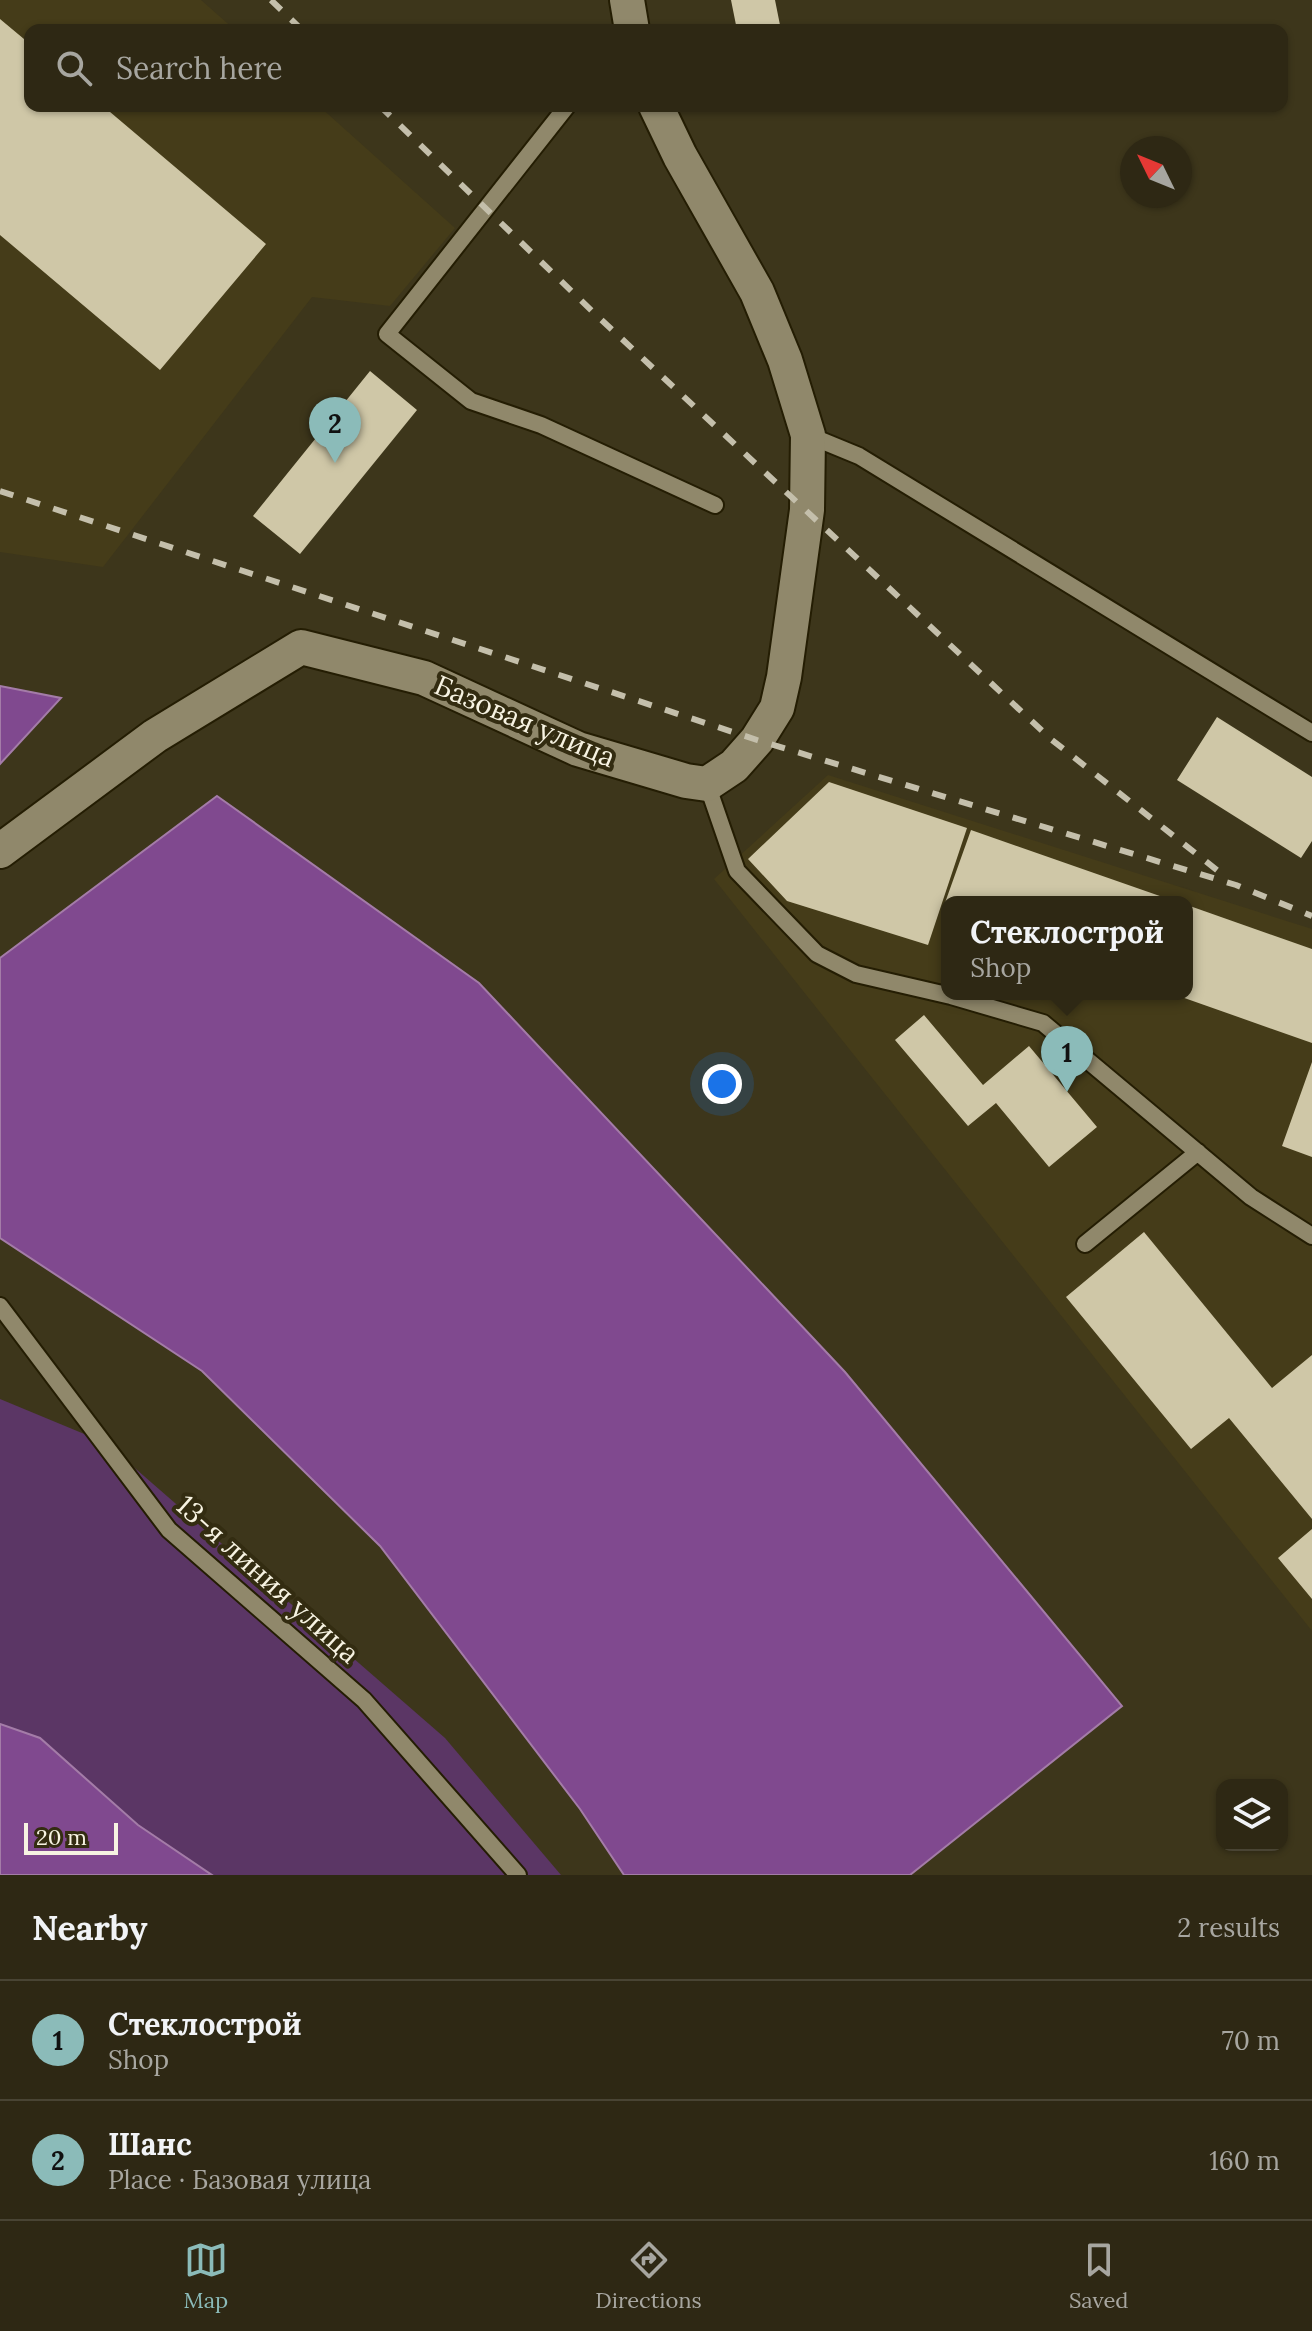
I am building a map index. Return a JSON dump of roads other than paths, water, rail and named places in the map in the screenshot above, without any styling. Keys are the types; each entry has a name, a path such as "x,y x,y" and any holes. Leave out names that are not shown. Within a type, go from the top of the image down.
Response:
{"street":[{"path":"659,112 680,156 757,292 785,360 808,435 807,510 777,708 757,740 734,766 707,784"},
{"name":"Базовая улица","path":"0,851 155,736 301,647 424,678 578,749 686,781 707,784"}],"lane":[{"path":"562,112 387,334 471,401 541,425 715,505"},
{"path":"808,435 859,456 1312,733"},
{"path":"707,784 737,871 817,954 856,974 941,994"},
{"path":"965,1000 1043,1023 1251,1197 1312,1236"},
{"path":"1085,1244 1198,1152"},
{"name":"13-я линия улица","path":"0,1306 169,1530 364,1700 518,1875"}],"railway":[{"path":"271,0 296,24"},
{"path":"386,112 593,312 1052,740 1227,878"},
{"path":"0,491 757,740 1236,885 1312,916"}],"place":[{"name":"Шанс","path":"335,463"},
{"name":"Стеклострой","path":"1067,1092"}]}
